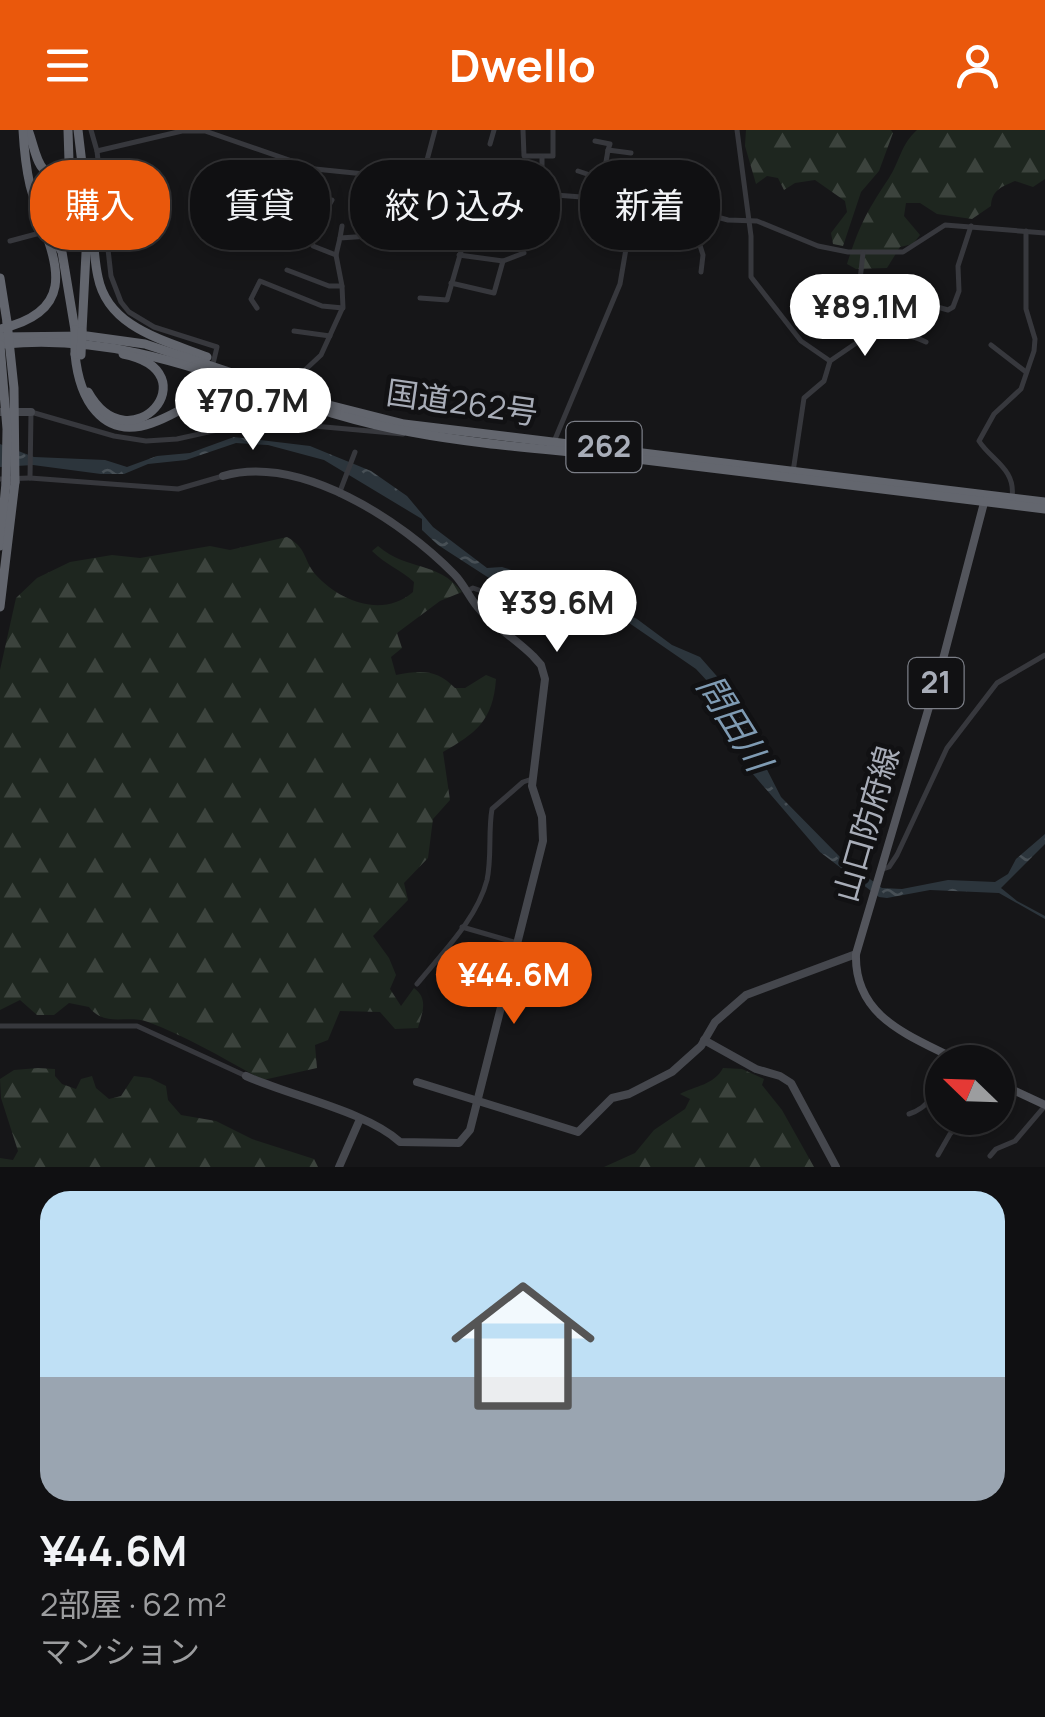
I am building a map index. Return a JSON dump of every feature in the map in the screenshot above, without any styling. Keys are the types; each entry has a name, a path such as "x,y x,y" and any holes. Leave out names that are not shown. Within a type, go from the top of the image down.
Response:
{"highway":[{"path":"26,130 36,162 47,170 58,170 70,155 68,130"},
{"path":"26,130 30,184"},
{"path":"78,130 82,160"},
{"path":"3,325 33,319 52,300 57,272 51,250"},
{"path":"61,250 78,330"},
{"path":"86,250 78,330 80,387 89,405 117,424 149,425 201,400 229,394 352,420"},
{"path":"94,250 100,287 112,311 135,328 214,362"},
{"path":"0,278 14,388 0,607"},
{"path":"0,546 7,481 0,342 61,334 113,339 214,362"},
{"name":"国道262号","path":"0,342 98,345 172,359 352,420 468,440 553,445"},
{"path":"78,355 87,388 100,408 128,420 152,414 163,400 164,388 154,368 144,360 98,345"},
{"name":"国道262号","path":"214,362 288,392 404,424 985,498 1045,510"},
{"name":"国道262号","path":"985,498 1045,502"}],"main road":[{"name":"山口防府線","path":"930,1045 886,1021 870,1006 857,978 856,954 942,663 985,498"},
{"path":"1015,1091 1045,1106"}],"street":[{"path":"91,130 98,160"},
{"path":"427,160 435,130"},
{"path":"490,144 494,130"},
{"path":"523,130 524,156 542,157 553,156 553,130"},
{"path":"737,130 752,276 801,341 830,360"},
{"path":"97,151 182,131 205,131 315,169 350,173"},
{"path":"595,141 610,144 606,160"},
{"path":"608,150 631,153"},
{"path":"330,204 332,200"},
{"path":"720,218 757,221 829,250 863,252 903,252 945,225 1045,233"},
{"path":"288,392 290,384 321,356 343,308 336,255 342,226"},
{"path":"792,474 801,406 810,391 824,381 830,360 876,327 891,311 912,304 948,310 954,307 959,292 958,266 972,226"},
{"path":"1012,497 1008,473 979,442 994,414 1020,389 1035,344 1026,309 1026,232"},
{"path":"10,240 30,235"},
{"path":"340,238 350,237"},
{"path":"108,250 115,291 128,312 154,328 212,344 218,351 214,362"},
{"path":"323,250 336,255"},
{"path":"420,298 447,300 460,250"},
{"path":"553,445 620,284 626,250"},
{"path":"701,250 701,272"},
{"path":"863,252 860,280 852,297 866,320 876,327 902,330 926,342"},
{"path":"458,255 503,261 524,253"},
{"path":"451,283 494,293 503,261"},
{"path":"287,270 329,286 342,286"},
{"path":"257,308 251,298 260,281 322,306 343,308"},
{"path":"294,331 330,336"},
{"path":"990,345 1026,372"},
{"path":"0,412 30,412 114,436 146,440 258,422 468,440"},
{"path":"29,475 30,412"},
{"path":"340,492 355,453"},
{"path":"0,1026 137,1026 246,1076 388,1131 400,1142 459,1143 470,1130 500,1003 519,944 544,828 532,793 532,780 544,673 534,656 480,611 455,574 411,536 375,512 340,492 276,474 246,472 178,489 29,475 7,481"},
{"path":"468,591 472,588 581,626"},
{"path":"880,869 885,870 897,856 947,748 997,683 1045,656"},
{"path":"417,984 462,927 487,880 492,809 523,782 532,780"},
{"path":"462,927 519,944"},
{"path":"418,1082 578,1132 612,1098 629,1094 672,1072 704,1040 715,1022 755,990 856,954"},
{"path":"704,1040 790,1083 836,1167"},
{"path":"990,1156 1015,1141 1045,1106"},
{"path":"909,1114 925,1107"},
{"path":"339,1167 360,1119"},
{"path":"938,1154 949,1135"}],"green space":[{"path":"746,130 891,130 879,171 861,192 843,246 833,244 831,233 847,212 845,201 815,180 795,183 784,190 778,178 767,176 756,184 745,146"},
{"path":"917,130 1045,130 1045,179 1033,187 1015,181 1002,187 993,196 991,206 972,219 937,214 920,203 906,203 904,216 920,235 913,244 900,247 887,268 856,269 847,264 860,229"},
{"path":"287,537 298,545 325,584 362,603 389,604 413,592 414,582 372,551 378,546 401,560 443,575 462,592 440,601 397,633 402,648 391,657 396,675 428,672 455,688 465,688 486,675 496,679 487,716 465,738 443,752 450,800 433,819 428,858 404,883 408,900 373,936 396,975 390,989 401,1006 414,988 422,997 418,1028 395,1029 380,1012 340,1011 328,1040 315,1045 317,1068 263,1080 148,1022 109,1019 89,1007 69,1003 54,1015 37,1015 20,1000 0,1010 0,670 16,598 37,578 70,562 112,555 140,558 210,546 230,550"},
{"path":"723,1068 742,1069 764,1079 762,1085 782,1110 814,1167 604,1167 635,1153 654,1130 685,1109 690,1099 680,1094 709,1082"},
{"path":"55,1069 62,1084 76,1089 81,1079 92,1076 96,1088 109,1099 121,1096 134,1076 150,1078 166,1086 168,1100 181,1115 216,1121 252,1139 314,1159 318,1167 0,1167 0,1158 13,1160 18,1151 1,1098 0,1079 14,1070"}],"water":[{"name":"問田川","path":"234,437 310,446 371,471 407,496 433,527 487,568 502,567 587,594 637,619 672,645 700,657 722,682 781,797 840,857 882,888 902,889 948,880 995,882 1008,874 1016,859 1045,834 1045,844 1001,888 1045,919 999,893 930,890 879,897 820,852 746,766 732,722 710,684 696,669 619,616 584,600 508,586 489,578 438,545 422,530 422,519 324,460 268,445 236,443 186,460 148,464 124,474 33,465 0,467 0,444 34,457 105,460 127,467 157,456 190,453"}]}
